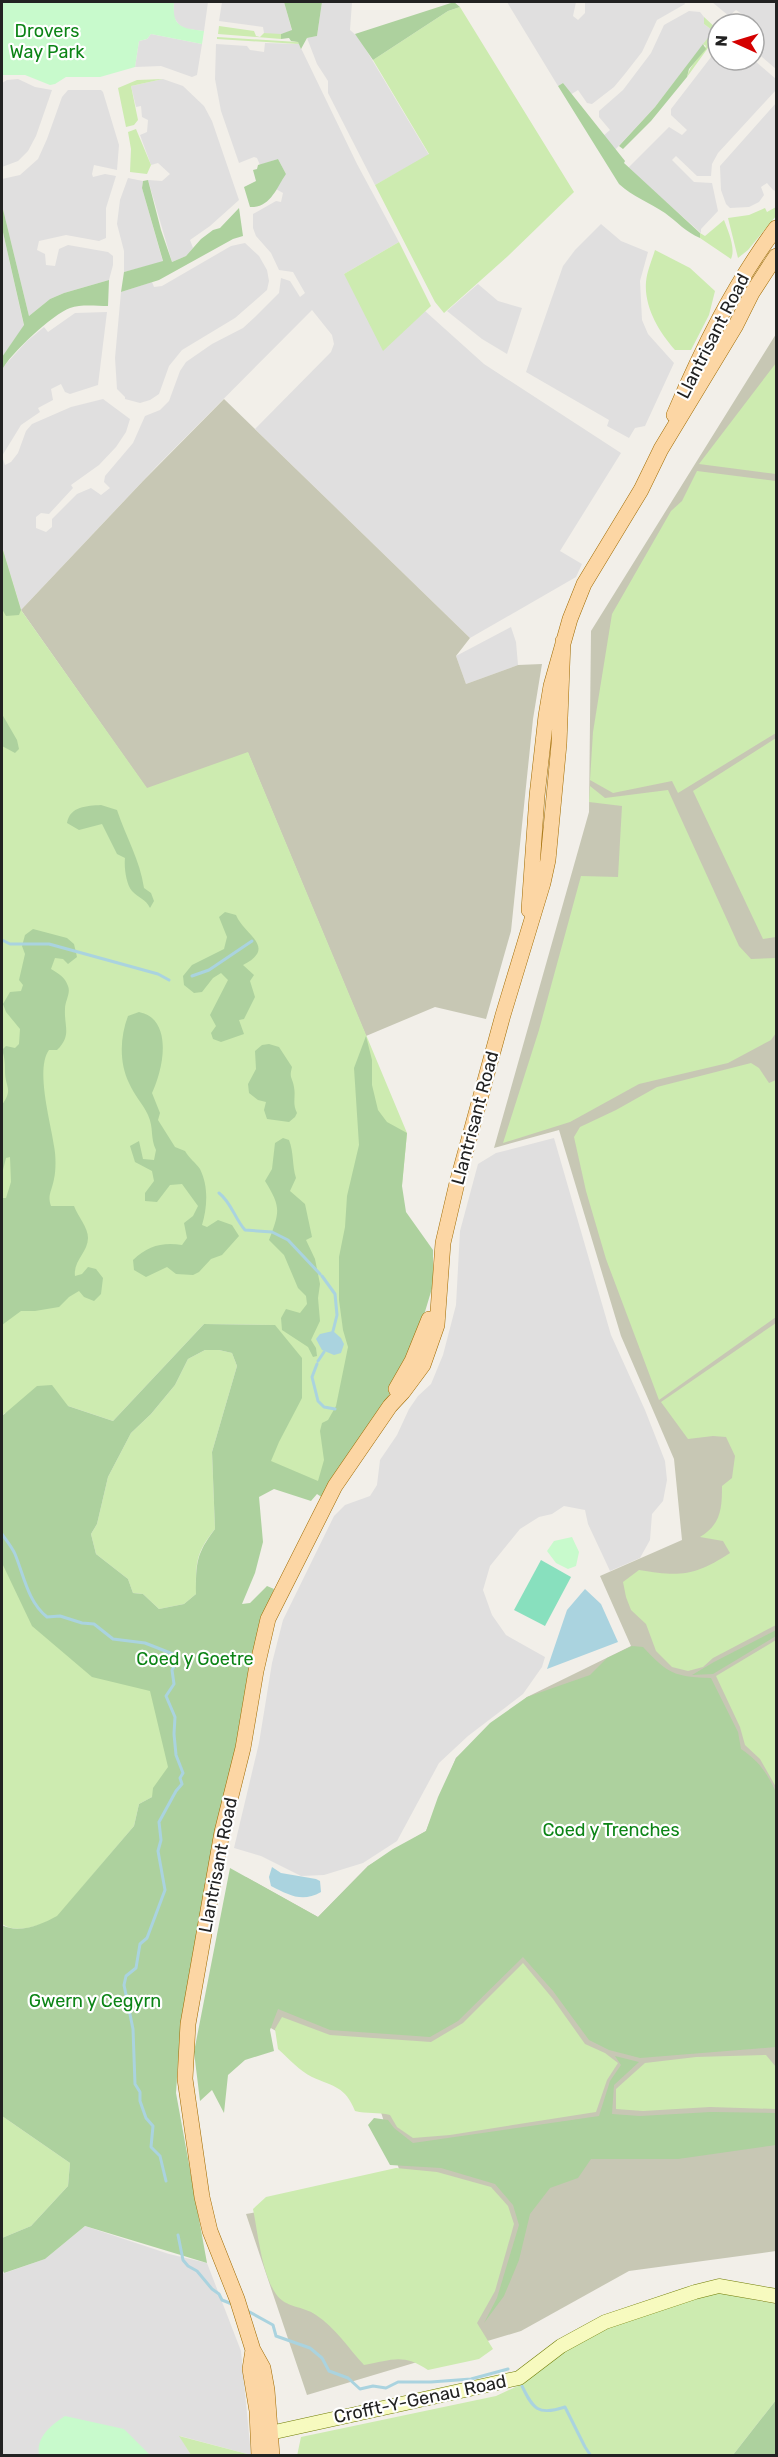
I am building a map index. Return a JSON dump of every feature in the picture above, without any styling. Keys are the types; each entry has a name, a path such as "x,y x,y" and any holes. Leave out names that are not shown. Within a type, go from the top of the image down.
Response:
{"main road":[{"name":"Llantrisant Road","path":"661,449 663,438 701,352 738,283 777,228"},
{"name":"Llantrisant Road","path":"272,2456 265,2434 263,2368 252,2350 237,2299 210,2231 202,2197 185,2079 188,2024 220,1841 243,1748 256,1671 268,1619 331,1492 390,1406 404,1392 423,1365 436,1326 444,1243 457,1183 492,1054 528,937 541,756 551,686 563,641 584,584 752,293 777,256"},
{"name":"Llantrisant Road","path":"259,2456 265,2434"}],"street":[{"name":"Crofft-Y-Genau Road","path":"265,2434 519,2378 561,2346 605,2322 695,2292 718,2286 777,2296"}],"shaded area":[{"path":"174,2 208,2 204,31 186,29 179,25 173,16"},
{"path":"222,2 284,2 292,31 277,35 264,33 263,27 219,21"},
{"path":"322,2 352,2 350,30 359,38 429,155 375,185 328,93 328,81 317,64 307,38 317,36"},
{"path":"507,2 576,2 573,16 578,20 585,13 585,2 684,2 685,4 657,20 642,52 614,87 592,104 587,103 578,90 570,95 563,83 558,86"},
{"path":"712,2 776,2 776,69 766,60 766,12 736,10 724,12"},
{"path":"689,11 700,12 706,26 706,41 655,107 615,150 603,136 610,130 599,117 599,111 623,90 651,53 664,25"},
{"path":"151,34 202,44 197,75 192,77 161,66 135,67 139,41 147,39"},
{"path":"265,43 299,44 357,164 399,242 344,274 412,323 425,311 484,364 621,453 560,551 582,564 576,577 470,638 255,429 331,352 334,344 332,335 312,310 157,466 21,610 2,547 2,456 5,465 11,462 18,453 26,431 32,424 71,407 103,399 130,419 126,432 116,447 99,465 71,485 73,488 49,514 41,513 36,517 36,528 46,532 52,527 52,519 77,494 91,488 101,495 110,488 104,482 105,476 133,443 145,416 160,410 169,401 180,371 186,362 212,344 243,328 279,293 281,278 290,281 300,297 305,293 293,272 279,270 271,253 256,236 253,228 253,214 276,201 281,202 283,193 276,189 286,174 278,159 260,165 254,157 239,163 221,111 215,79 216,44 247,46 250,50 264,52"},
{"path":"706,64 706,72 766,70 776,79 776,90 718,153 712,164 711,176 697,176 676,156 672,160 694,182 712,183 718,211 701,229 701,233 628,168 669,127 682,135 687,130 671,115 671,109"},
{"path":"18,79 35,87 52,90 36,136 28,151 18,161 2,167 2,83"},
{"path":"163,79 183,86 204,106 212,121 239,200 210,226 190,240 193,248 186,256 172,262 148,180 162,181 170,174 158,163 151,165 140,135 147,132 148,120 142,117 141,106 136,107 131,86"},
{"path":"68,90 101,90 103,92 119,145 117,170 94,165 92,174 93,177 105,174 116,176 106,208 106,238 99,241 66,235 39,241 37,250 45,254 46,265 55,266 59,249 68,245 108,252 113,256 113,265 109,280 50,299 29,316 2,205 2,179 20,175 38,159 62,97"},
{"path":"776,103 776,191 767,183 761,187 764,195 759,202 749,207 730,208 721,190 720,166"},
{"path":"128,178 143,181 142,188 163,262 124,272 124,251 117,224 120,200"},
{"path":"601,224 621,241 648,252 640,281 642,320 648,334 674,363 645,426 635,428 629,438 607,426 609,420 526,372 563,266 575,250"},
{"path":"2,228 24,326 2,357"},
{"path":"245,243 259,256 267,270 269,281 267,290 235,318 182,350 169,366 159,394 140,403 125,399 117,389 115,358 121,292 152,282 154,287 162,286 231,246"},
{"path":"478,284 498,301 522,308 507,354 482,339 447,311"},
{"path":"107,312 98,385 70,394 65,392 61,384 51,389 53,400 38,408 40,412 21,425 2,456 2,370 4,366 27,341 44,327 48,332 75,313"},
{"path":"776,334 776,2251 629,2271 521,2331 307,2395 246,2214 405,2188 373,2087 224,2001 246,1877 318,1917 368,1866 426,1831 456,1758 527,1697 631,1646 600,1576 682,1540 674,1459 621,1336 559,1130 494,1148 589,812 591,631"},
{"path":"224,399 470,638 456,656 466,684 518,665 542,664 533,719 511,931 486,1019 435,1007 366,1036 248,753 147,789 21,610"},
{"path":"511,627 516,642 518,665 466,684 456,656"},
{"path":"554,1138 611,1335 665,1461 667,1480 663,1501 652,1514 650,1540 640,1558 610,1571 588,1524 585,1510 564,1506 552,1514 539,1517 520,1529 490,1566 483,1590 492,1615 506,1635 545,1657 542,1667 523,1694 468,1736 439,1763 397,1841 363,1863 324,1875 301,1876 261,1856 234,1848 259,1743 272,1663 283,1620 334,1516 345,1505 370,1496 377,1485 380,1460 397,1435 409,1409 418,1396 431,1384 443,1355 456,1305 460,1231 478,1164 496,1153"},
{"path":"85,2226 169,2254 207,2263 241,2351 251,2455 180,2436 191,2455 2,2456 2,2274 45,2259"}],"green space":[{"name":"Drovers Way Park","path":"2,2 174,2 175,17 180,25 204,31 202,44 151,34 147,39 139,41 135,67 100,77 66,77 50,85 25,75 2,75"},
{"path":"284,2 322,2 317,36 307,38 301,49 298,42 291,41 289,38 281,39 281,34 292,30"},
{"path":"454,2 460,7 448,11 373,60 355,34"},
{"path":"460,7 574,192 508,256 444,313 435,302 375,185 429,154 373,60 448,11"},
{"path":"219,26 254,31 256,36 260,37 264,33 281,34 281,39 218,34"},
{"path":"217,37 298,42 299,44 217,39"},
{"path":"703,44 706,49 689,69 687,77 651,121 623,149 619,146 655,107"},
{"path":"706,46 706,51 687,77 691,68"},
{"path":"163,79 131,86 138,120 134,125 126,127 118,88 137,80"},
{"path":"563,83 625,161 624,163 700,233 700,238 619,184 558,86"},
{"path":"136,129 151,165 147,174 130,172 131,149 128,132"},
{"path":"278,159 286,174 268,201 250,207 244,187 256,181 253,170 257,169 258,165"},
{"path":"148,180 172,262 186,256 201,239 220,228 239,208 243,236 233,239 159,280 121,292 124,272 163,261 142,188 143,181"},
{"path":"2,205 29,316 50,299 109,280 108,306 79,306 63,312 43,326 23,345 2,370 2,357 24,325 2,228"},
{"path":"776,207 776,216 748,250 738,258 728,218 749,215 765,208 767,212"},
{"path":"724,220 732,245 731,259 700,238 700,233 705,236"},
{"path":"399,242 431,306 383,351 344,274"},
{"path":"655,250 690,268 715,291 709,315 691,350 675,350 658,327 650,310 646,282"},
{"path":"776,363 776,474 699,464"},
{"path":"697,471 776,481 776,733 678,793 672,781 613,793 590,780 593,732 612,614 671,511 682,501"},
{"path":"2,547 21,610 147,788 248,752 407,1133 385,1359 315,1493 262,1467 275,1325 204,1324 113,1421 68,1406 5,1413 2,1416"},
{"path":"2,547 21,610 19,615 6,616 2,609"},
{"path":"2,714 17,740 19,749 15,753 2,746"},
{"path":"776,738 776,937 763,939 693,791"},
{"path":"590,786 605,798 668,790 739,946 751,959 776,958 776,1033 771,1040 728,1063 639,1084 570,1122 503,1143 539,1030 581,876 618,877 622,806 589,802"},
{"path":"101,805 117,810 136,858 144,888 151,893 154,901 150,908 130,888 126,875 125,858 117,854 102,824 79,830 67,823 75,810"},
{"path":"225,912 236,915 256,941 258,952 253,959 243,965 254,975 250,981 255,997 244,1019 239,1020 244,1034 221,1042 213,1039 211,1033 216,1026 210,1015 228,980 221,973 213,978 202,992 194,993 184,985 183,976 192,965 224,949 227,937 219,917"},
{"path":"33,929 67,938 74,944 77,957 68,964 63,959 55,958 51,969 63,978 69,991 65,1006 66,1035 57,1050 49,1050 43,1070 45,1096 55,1150 55,1175 50,1199 51,1206 74,1206 86,1230 88,1238 86,1248 76,1266 75,1276 82,1274 88,1267 96,1269 103,1278 101,1294 94,1301 84,1297 79,1291 59,1307 21,1311 2,1325 2,1198 6,1198 11,1182 10,1157 6,1158 2,1174 2,1105 8,1092 2,1050 6,1046 15,1048 19,1044 20,1029 6,1012 3,1004 10,992 21,991 23,985 19,980 25,954 22,946 25,935"},
{"path":"139,1012 148,1015 158,1025 163,1044 161,1065 152,1093 160,1113 158,1120 175,1147 185,1151 203,1176 206,1197 202,1225 207,1227 218,1220 232,1225 239,1236 222,1255 211,1259 193,1275 176,1274 167,1267 146,1277 134,1270 133,1260 144,1251 168,1244 182,1245 187,1238 184,1223 193,1216 198,1206 182,1184 170,1185 157,1202 145,1201 145,1193 154,1181 152,1171 135,1162 130,1146 139,1141 143,1159 154,1160 156,1150 148,1115 126,1075 122,1050 123,1032 128,1016"},
{"path":"366,1036 372,1060 372,1085 378,1110 387,1122 407,1133 402,1186 406,1212 433,1250 433,1285 412,1355 372,1425 323,1498 317,1494 311,1501 274,1489 259,1497 263,1542 255,1573 242,1604 250,1603 267,1586 274,1589 266,1610 178,2062 176,2093 207,2263 85,2226 45,2259 4,2273 2,2238 31,2226 68,2186 70,2163 2,2116 2,1925 8,1928 22,1928 37,1925 57,1916 134,1826 139,1804 152,1797 153,1788 168,1767 150,1691 92,1677 32,1626 2,1563 2,1416 37,1386 52,1385 68,1406 113,1421 204,1324 275,1325 302,1358 302,1398 271,1461 318,1481 324,1460 320,1431 322,1423 328,1420 336,1406 348,1347 339,1300 339,1257 345,1227 347,1196 359,1145 354,1068","holes":["205,1350 232,1353 237,1366 212,1452 215,1529 198,1559 196,1594 184,1604 159,1609 143,1594 133,1593 128,1579 96,1554 91,1534 97,1524 108,1477 131,1433 151,1414 175,1385 188,1359"]},
{"path":"269,1044 279,1047 292,1067 291,1076 297,1113 289,1122 267,1119 264,1110 266,1102 258,1100 249,1093 248,1084 256,1069 255,1051 262,1045"},
{"path":"751,1063 759,1068 769,1083 776,1080 776,1317 659,1400 606,1259 586,1191 574,1137 580,1127 657,1087"},
{"path":"283,1138 289,1140 291,1145 296,1178 290,1191 305,1204 312,1237 306,1240 315,1259 320,1284 318,1298 320,1321 311,1340 316,1348 317,1356 313,1357 308,1347 282,1330 281,1318 286,1309 300,1313 307,1304 306,1296 298,1288 284,1255 269,1240 277,1209 274,1197 265,1181 272,1169 275,1143"},
{"path":"776,1323 776,1625 713,1658 703,1667 688,1671 672,1667 656,1651 646,1624 631,1610 623,1582 639,1570 666,1574 687,1573 718,1561 730,1553 723,1541 700,1537 712,1527 719,1515 722,1486 732,1478 735,1456 726,1437 688,1439 661,1402"},
{"path":"205,1350 232,1353 237,1366 212,1452 215,1529 200,1552 196,1574 196,1594 184,1604 159,1609 143,1594 133,1593 128,1579 96,1554 91,1534 97,1524 108,1477 131,1433 151,1414 175,1385 188,1359"},
{"path":"2,1537 160,1685 180,1772 152,1797 139,1804 134,1826 57,1917 37,1926 22,1929 2,1924"},
{"path":"572,1537 579,1552 576,1566 568,1569 556,1563 547,1551 554,1541"},
{"path":"541,1560 571,1577 545,1626 514,1610"},
{"path":"776,1630 776,1636 713,1674 692,1675 714,1662"},
{"path":"776,1640 776,1787 760,1759 745,1745 740,1727 716,1676"},
{"name":"Coed y Trenches","path":"632,1646 643,1647 659,1663 680,1675 711,1678 738,1732 741,1749 762,1768 776,1792 776,2047 640,2058 609,2050 589,2040 553,1991 523,1957 458,2021 430,2037 330,2030 278,2009 270,2030 274,2051 245,2060 228,2075 224,2113 212,2090 200,2101 194,2052 230,1868 318,1917 368,1866 426,1831 438,1797 456,1758 490,1723 527,1697 590,1675 607,1658"},
{"path":"523,1963 553,1999 585,2044 605,2053 618,2063 607,2080 596,2112 450,2135 413,2138 397,2127 390,2115 355,2111 343,2092 312,2077 278,2049 275,2029 282,2017 330,2035 431,2042 463,2023"},
{"path":"766,2055 776,2067 776,2109 710,2107 643,2111 616,2109 616,2089 645,2063 696,2057"},
{"path":"615,2056 639,2062 614,2085 612,2114 640,2116 711,2112 776,2113 776,2145 678,2159 591,2159 578,2178 550,2188 530,2214 519,2260 504,2296 484,2323 497,2298 519,2225 513,2205 495,2184 441,2168 390,2165 368,2125 374,2118 388,2120 394,2128 413,2143 599,2116 610,2081 621,2065"},
{"path":"2,2116 70,2163 68,2186 31,2226 2,2238"},
{"path":"396,2168 437,2172 491,2187 508,2206 514,2224 495,2291 477,2323 493,2349 479,2359 428,2370 411,2361 397,2359 364,2365 323,2320 311,2312 284,2302 271,2286 261,2253 253,2209 266,2197"},
{"path":"715,2292 776,2304 776,2400 733,2455 297,2456 301,2437 496,2396 524,2383 559,2354 603,2330"},
{"path":"776,2400 776,2455 733,2455"},
{"path":"65,2416 124,2429 150,2455 39,2455 42,2437"},
{"path":"179,2436 251,2455 191,2455"}],"water":[{"path":"333,1331 344,1344 341,1353 334,1355 322,1350 316,1339 320,1334"},
{"path":"585,1589 601,1604 618,1642 547,1669 567,1610"},
{"path":"272,1867 281,1873 320,1881 321,1892 302,1897 290,1895 271,1886 269,1877"}],"waterway":[{"path":"2,940 10,944 49,944 158,974 169,980"},
{"path":"192,976 209,970 252,941"},
{"path":"219,1193 227,1201 245,1230 272,1232 288,1240 320,1274"},
{"path":"322,1276 335,1294 337,1315 333,1331"},
{"path":"318,1361 324,1352"},
{"path":"317,1364 312,1377 318,1401 324,1407 335,1409"},
{"path":"2,1534 15,1554 35,1604 47,1617 60,1616 94,1624 113,1639 145,1643 178,1656"},
{"path":"166,2181 160,2156 151,2147 153,2126 146,2118 140,2101 140,2092 135,2084 133,2029 124,1985 126,1976 136,1968 140,1944 147,1938 165,1890 158,1851 161,1840 159,1822 182,1784 180,1778 183,1773 176,1755 175,1717 166,1696 174,1684 172,1670 175,1665"},
{"path":"178,2235 183,2260 197,2271 222,2300 232,2304"},
{"path":"246,2310 273,2325 276,2336 310,2348 322,2358 329,2371 348,2378 360,2389 373,2386 386,2388 398,2382 471,2379 508,2369"},
{"path":"522,2386 533,2405 542,2410 556,2410 565,2407 591,2456"}],"park label":[{"name":"Coed y Goetre","path":"195,1659"},
{"name":"Gwern y Cegyrn","path":"95,2001"}]}
